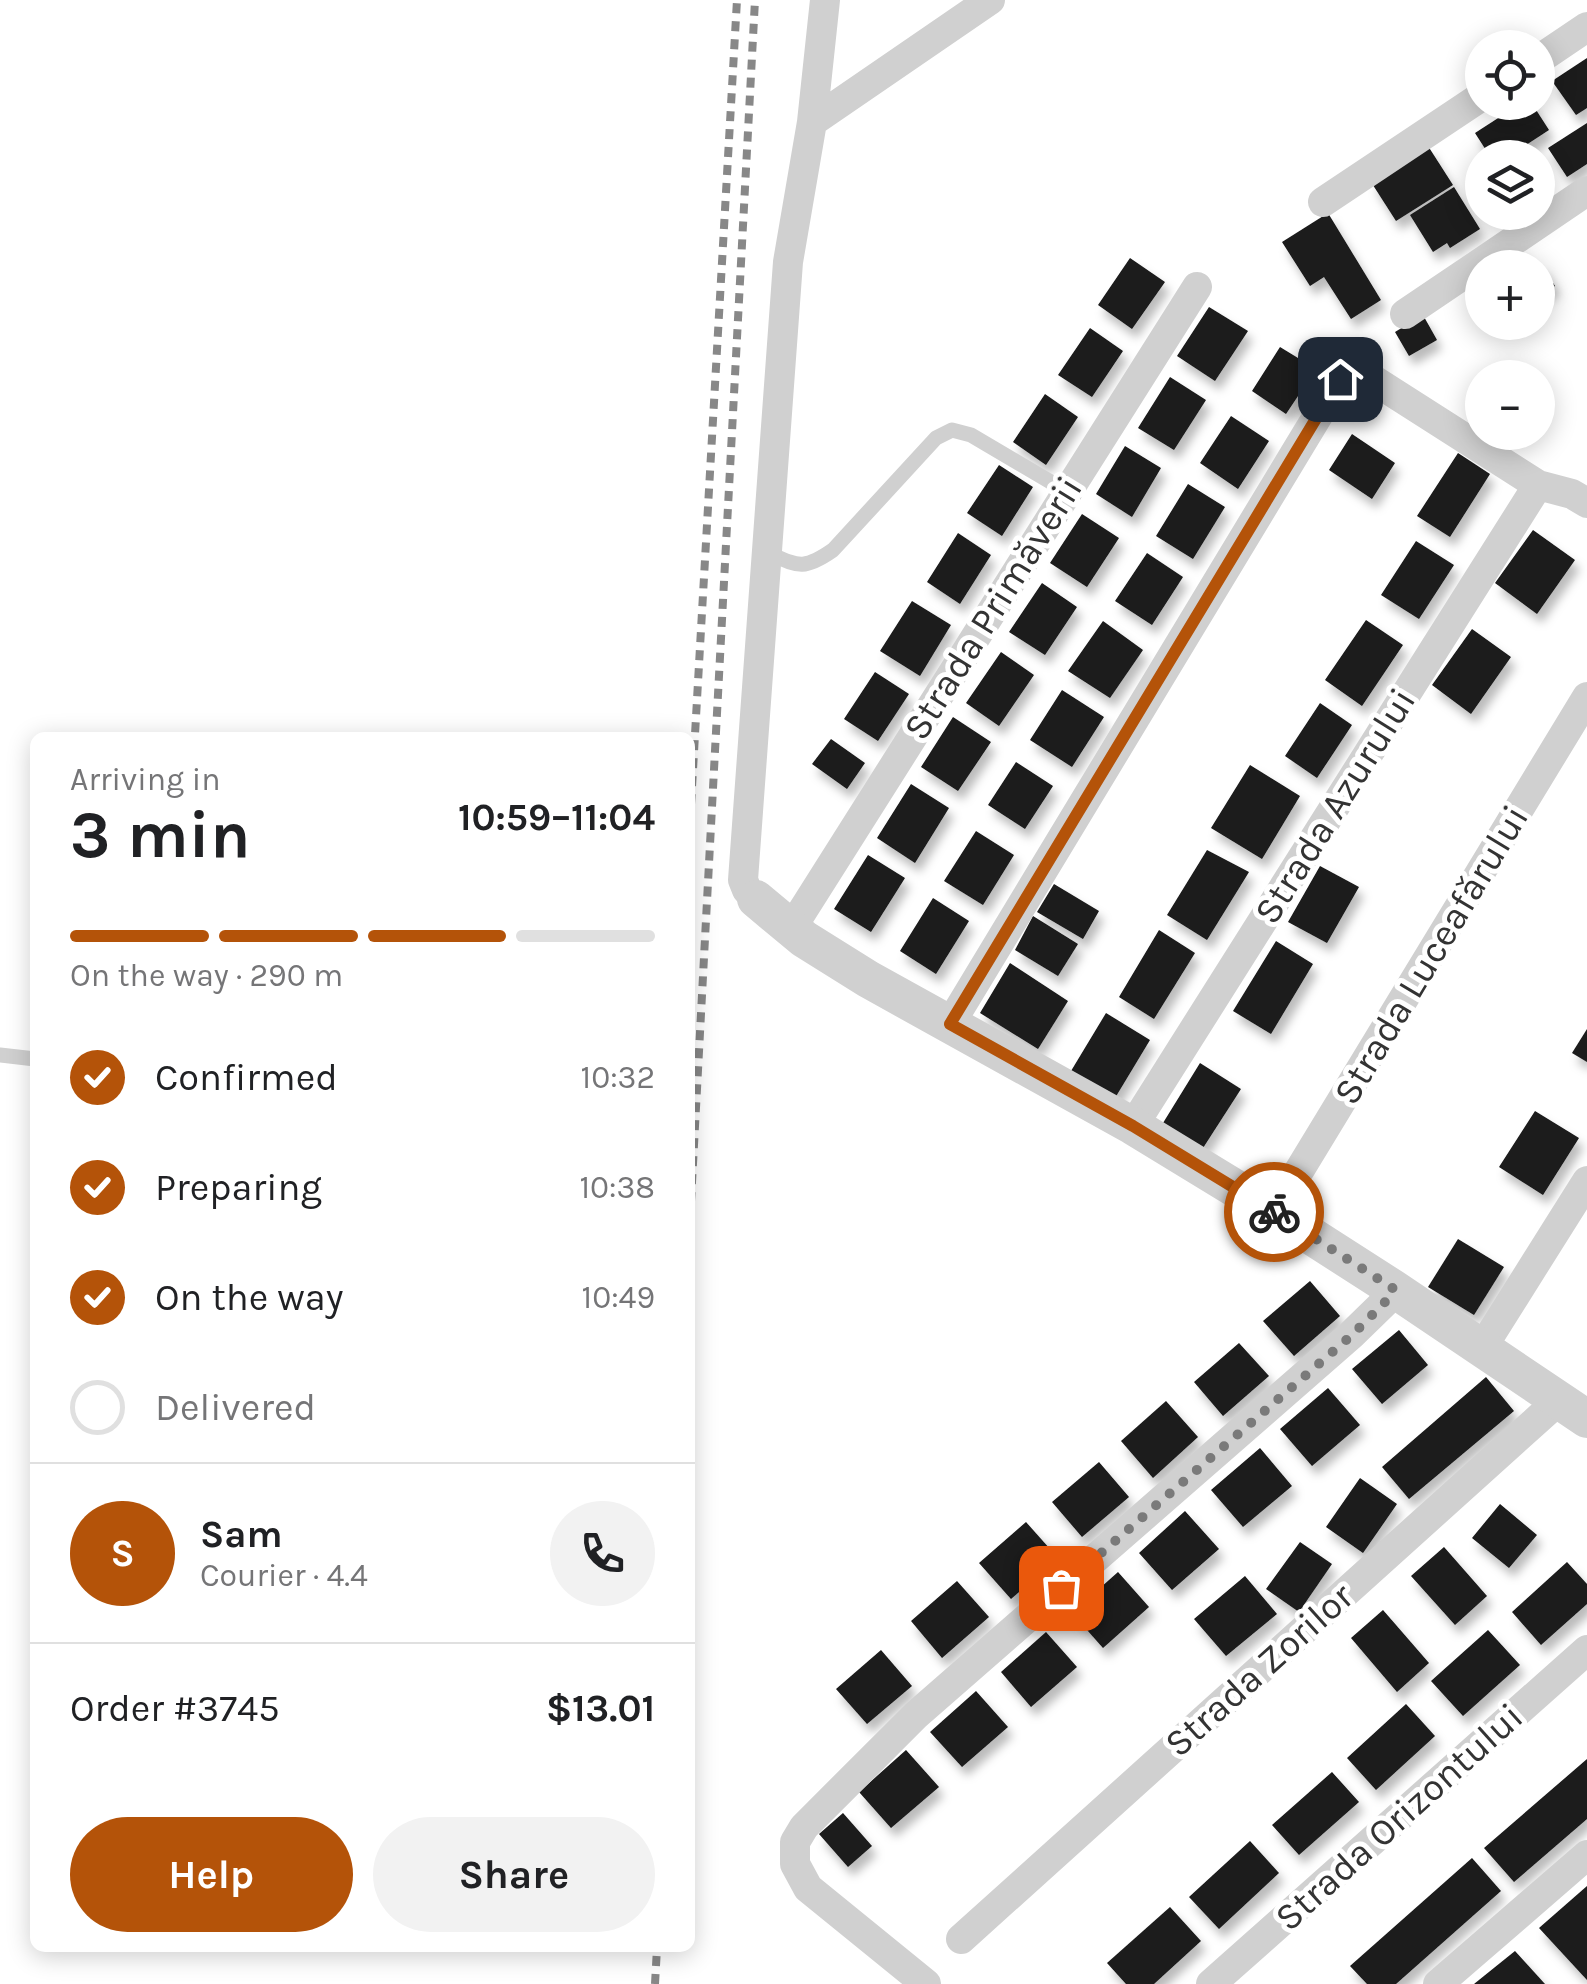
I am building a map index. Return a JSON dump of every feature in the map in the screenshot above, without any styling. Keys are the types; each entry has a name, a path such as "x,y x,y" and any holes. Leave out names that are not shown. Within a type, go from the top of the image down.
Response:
{"street":[{"path":"825,0 812,122 788,262 743,880 747,890 791,929 868,979 1133,1126 1274,1212 1572,1410"},
{"path":"812,122 990,0"},
{"path":"1555,49 1587,27"},
{"path":"1322,202 1465,107"},
{"path":"1405,314 1587,191"},
{"name":"Strada Primăverii","path":"791,929 1197,287"},
{"path":"950,1024 1340,379 1348,372 1361,372 1538,486 1572,494 1587,503"},
{"name":"Strada Azurului","path":"1133,1126 1538,486"},
{"name":"Strada Luceafǎrului","path":"1274,1212 1587,697"},
{"path":"1482,1348 1587,1181"},
{"path":"926,1984 808,1888 795,1864 795,1842 804,1828 916,1715 1352,1335 1394,1289"},
{"name":"Strada Zorilor","path":"960,1940 1572,1410"},
{"name":"Strada Orizontului","path":"1210,1984 1587,1650"},
{"path":"1438,1984 1587,1855"}],"lane":[{"path":"766,552 794,564 813,564 834,550 936,438 952,430 971,435 1066,491"},
{"path":"0,1055 30,1058"}],"building":[{"path":"1587,58 1587,108 1576,115 1555,85 1555,79"},
{"path":"1495,120 1543,120 1549,130 1534,140 1479,140 1475,133"},
{"path":"1587,123 1587,164 1567,177 1555,159 1555,144"},
{"path":"1428,146 1453,185 1396,221 1371,182"},
{"path":"1454,187 1465,205 1465,230 1478,230 1450,248 1447,243 1433,252 1410,215"},
{"path":"1328,213 1381,300 1351,319 1324,277 1310,286 1282,242"},
{"path":"1130,258 1165,282 1132,329 1098,305"},
{"path":"1209,307 1248,331 1215,381 1177,356"},
{"path":"1423,315 1437,340 1409,356 1395,332"},
{"path":"1090,328 1123,351 1092,397 1058,375"},
{"path":"1280,347 1316,369 1286,414 1252,391"},
{"path":"1170,377 1206,400 1174,450 1138,428"},
{"path":"1045,394 1078,417 1046,465 1013,442"},
{"path":"1231,416 1269,441 1238,489 1200,463"},
{"path":"1352,434 1395,463 1372,499 1329,470"},
{"path":"1125,446 1161,468 1132,517 1096,494"},
{"path":"1458,453 1490,474 1450,537 1417,516"},
{"path":"999,465 1033,487 1002,536 967,513"},
{"path":"1188,484 1225,507 1193,559 1156,536"},
{"path":"1082,514 1119,538 1087,587 1050,563"},
{"path":"1533,530 1575,560 1537,614 1495,583"},
{"path":"958,533 991,555 960,604 927,582"},
{"path":"1416,541 1454,565 1419,619 1381,595"},
{"path":"1147,553 1183,577 1152,625 1115,601"},
{"path":"1042,583 1077,607 1045,655 1009,632"},
{"path":"912,601 951,625 920,676 880,651"},
{"path":"1366,620 1403,645 1362,706 1325,680"},
{"path":"1103,621 1143,650 1110,698 1068,671"},
{"path":"1472,629 1511,657 1471,714 1432,685"},
{"path":"1001,652 1034,675 999,726 966,703"},
{"path":"875,672 909,694 878,741 844,719"},
{"path":"1062,690 1104,717 1072,767 1030,740"},
{"path":"1320,703 1352,725 1317,778 1285,756"},
{"path":"953,717 991,742 958,791 921,767"},
{"path":"831,739 865,763 847,789 812,764"},
{"path":"1016,762 1053,786 1025,829 988,805"},
{"path":"1250,765 1300,796 1262,859 1211,828"},
{"path":"911,784 949,808 915,863 877,838"},
{"path":"976,831 1014,855 983,905 944,881"},
{"path":"1207,850 1249,872 1207,940 1167,915"},
{"path":"868,855 905,878 871,932 834,909"},
{"path":"1320,866 1359,887 1327,943 1288,922"},
{"path":"1054,884 1099,911 1083,939 1037,912"},
{"path":"933,898 969,921 936,974 900,951"},
{"path":"1033,916 1078,944 1058,976 1015,950"},
{"path":"1159,930 1195,953 1154,1019 1119,997"},
{"path":"1276,941 1313,964 1271,1034 1233,1011"},
{"path":"1010,963 1068,1001 1038,1049 980,1013"},
{"path":"1106,1013 1150,1040 1115,1098 1071,1071"},
{"path":"1587,1029 1587,1062 1572,1053"},
{"path":"1200,1063 1241,1089 1203,1148 1163,1123"},
{"path":"1535,1111 1579,1138 1543,1195 1499,1167"},
{"path":"1458,1239 1504,1267 1474,1315 1428,1287"},
{"path":"1310,1281 1340,1316 1294,1356 1263,1321"},
{"path":"1399,1330 1428,1365 1382,1404 1352,1369"},
{"path":"1239,1343 1269,1376 1223,1416 1194,1382"},
{"path":"1486,1377 1514,1411 1409,1499 1382,1467"},
{"path":"1328,1388 1360,1425 1312,1466 1280,1429"},
{"path":"1166,1401 1198,1437 1153,1478 1121,1441"},
{"path":"1260,1448 1292,1486 1243,1527 1211,1490"},
{"path":"1099,1462 1129,1497 1082,1537 1052,1502"},
{"path":"1360,1478 1397,1504 1363,1553 1326,1527"},
{"path":"1500,1504 1537,1535 1509,1568 1472,1538"},
{"path":"1185,1511 1219,1549 1172,1590 1139,1553"},
{"path":"1026,1522 1058,1558 1011,1599 979,1563"},
{"path":"1300,1542 1332,1564 1299,1612 1266,1589"},
{"path":"1444,1547 1487,1596 1455,1625 1411,1576"},
{"path":"1567,1562 1587,1584 1587,1604 1541,1645 1512,1612"},
{"path":"1118,1572 1149,1607 1103,1648 1072,1613"},
{"path":"1245,1576 1277,1614 1226,1656 1194,1619"},
{"path":"957,1581 989,1617 942,1658 911,1621"},
{"path":"1383,1610 1429,1663 1397,1692 1351,1638"},
{"path":"1488,1630 1520,1665 1463,1716 1431,1681"},
{"path":"1046,1632 1077,1667 1031,1707 1001,1672"},
{"path":"881,1650 912,1686 867,1724 836,1689"},
{"path":"976,1691 1008,1727 962,1767 930,1732"},
{"path":"1406,1704 1435,1736 1376,1790 1347,1758"},
{"path":"906,1750 939,1787 891,1828 859,1792"},
{"path":"1587,1759 1587,1819 1514,1882 1484,1848"},
{"path":"1332,1772 1359,1802 1299,1855 1272,1825"},
{"path":"843,1813 872,1846 848,1867 819,1834"},
{"path":"1250,1841 1279,1873 1219,1929 1189,1897"},
{"path":"1472,1858 1501,1891 1396,1984 1367,1984 1350,1966"},
{"path":"1587,1886 1587,1980 1539,1928"},
{"path":"1170,1907 1201,1941 1154,1984 1126,1984 1107,1963"},
{"path":"1515,1951 1545,1984 1474,1984"}],"railway":[{"path":"695,735 737,0"},
{"path":"695,1126 755,0"},
{"path":"655,1984 657,1952"}],"way so far":[{"path":"1061,1588 1352,1335 1394,1289 1274,1212"}],"route":[{"path":"1274,1212 1133,1126 950,1024 1340,379"}]}
